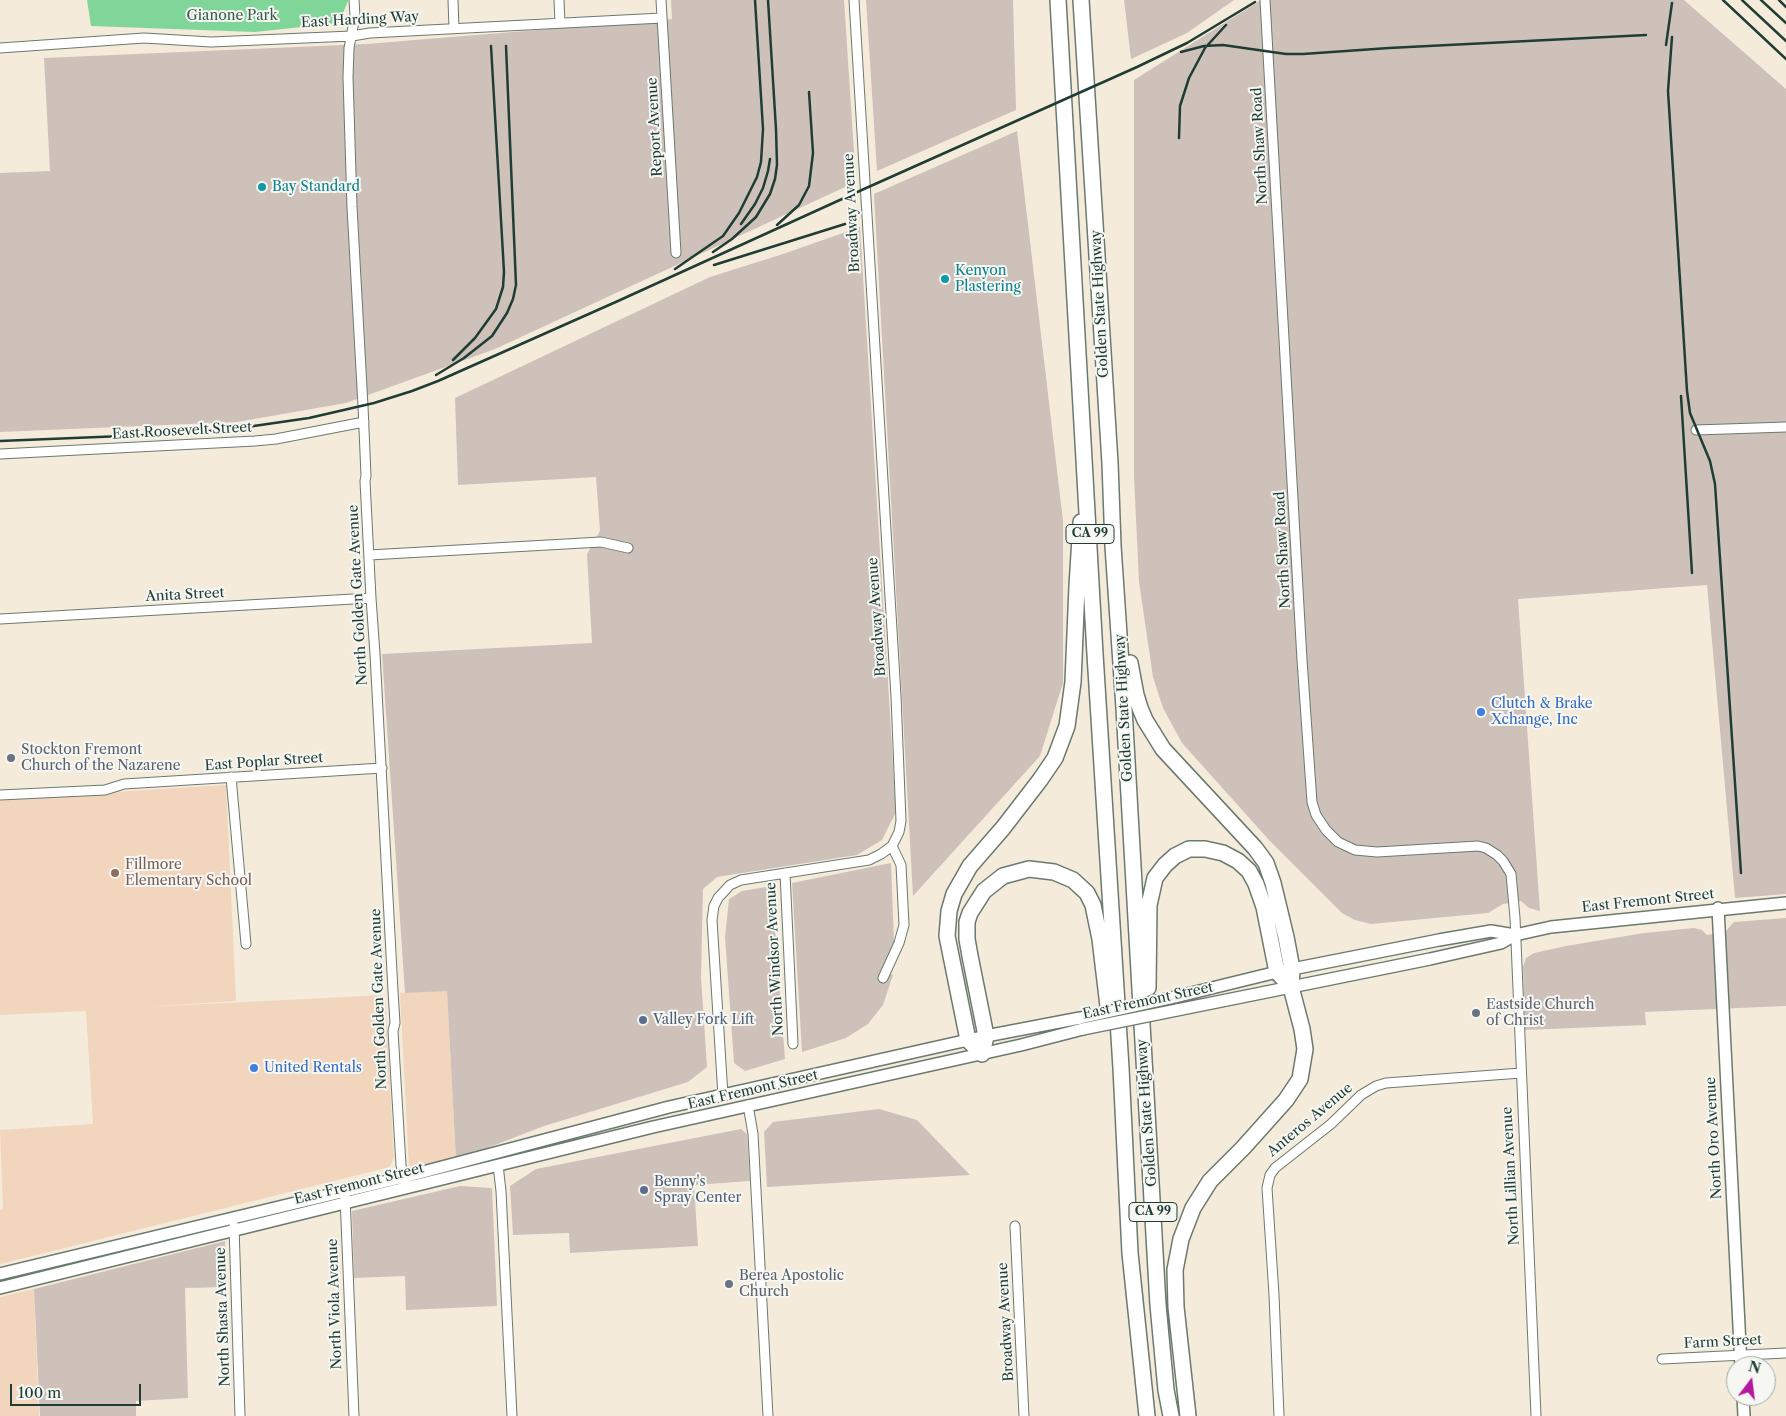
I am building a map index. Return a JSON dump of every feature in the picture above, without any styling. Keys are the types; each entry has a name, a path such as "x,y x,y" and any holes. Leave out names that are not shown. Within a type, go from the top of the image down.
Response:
{"highway":[{"name":"Golden State Highway","path":"1058,0 1095,654 1121,1068 1130,1253 1147,1416"},
{"name":"Golden State Highway","path":"1081,0 1110,464 1113,546 1158,1305 1166,1390 1171,1416"},
{"path":"982,1054 968,1040 947,936 949,911 954,894 970,866 1003,828 1055,758 1067,726 1073,682 1085,458"},
{"path":"1113,546 1132,676 1136,695 1145,720 1163,749 1256,848 1266,863 1278,902 1292,969 1291,987 1305,1049 1300,1079 1286,1100 1210,1182 1193,1208 1181,1239 1175,1270 1176,1307 1188,1416"},
{"path":"1140,1008 1148,992 1150,905 1155,878 1175,856 1189,849 1205,849 1223,853 1249,871 1264,907 1276,972 1291,987"},
{"path":"982,1054 986,1036 967,939 967,922 970,913 984,891 1003,876 1029,869 1054,872 1073,880 1087,894 1092,905 1103,956 1111,1041 1121,1068"}],"main road":[{"name":"East Fremont Street","path":"0,1288 345,1204 405,1183 616,1120 986,1036 1177,1010 1430,960 1501,943 1515,935 1550,927 1786,902"},
{"name":"North Oro Avenue","path":"1718,908 1741,1356"},
{"name":"East Fremont Street","path":"0,1274 344,1191 405,1183 498,1166 653,1126 982,1054 1175,997 1276,972 1491,930 1515,935"},
{"path":"745,1090 748,1105"}],"street":[{"name":"North Golden Gate Avenue","path":"354,0 355,16 349,48 348,106 364,422 365,481 394,1007 393,1031 400,1158 405,1183"},
{"path":"453,0 454,28"},
{"path":"559,0 560,23"},
{"name":"Report Avenue","path":"661,0 676,253"},
{"name":"Broadway Avenue","path":"854,0 902,807 899,832 892,846"},
{"name":"North Shaw Road","path":"1265,0 1302,660 1312,802 1316,815 1326,830 1338,842 1355,850 1377,852 1471,845 1491,851 1503,861 1510,874 1514,902 1515,935"},
{"name":"East Harding Way","path":"0,48 144,38 211,42 352,36 370,33 454,28 662,18"},
{"name":"East Roosevelt Street","path":"0,454 255,441 276,439 364,422"},
{"path":"1696,430 1786,427"},
{"path":"369,555 595,542 607,542 628,548"},
{"name":"Anita Street","path":"0,619 371,598"},
{"name":"East Poplar Street","path":"0,795 105,790 124,784 382,768"},
{"path":"232,777 246,944"},
{"path":"723,1096 712,920 714,906 725,889 735,883 869,860 882,854 892,846 901,864 904,925 899,943 883,978"},
{"name":"North Windsor Avenue","path":"785,873 793,1044"},
{"name":"North Lillian Avenue","path":"1515,935 1536,1416"},
{"name":"Anteros Avenue","path":"1279,1416 1267,1188 1270,1175 1275,1168 1332,1124 1361,1095 1376,1086 1521,1073"},
{"path":"748,1105 753,1134 768,1416"},
{"path":"498,1166 501,1191 512,1416"},
{"name":"North Viola Avenue","path":"344,1191 354,1416"},
{"name":"North Shasta Avenue","path":"233,1218 240,1416"},
{"name":"Broadway Avenue","path":"1015,1226 1024,1416"},
{"name":"Farm Street","path":"1767,1356 1786,1353"},
{"name":"Farm Street","path":"1662,1359 1726,1360"}],"shaded area":[{"path":"671,0 844,0 856,182 495,349 346,403 237,422 0,432 0,173 50,171 44,58 366,44 672,19"},
{"path":"866,0 1013,0 1016,110 877,171"},
{"path":"1124,0 1234,0 1187,33 1131,59"},
{"path":"1261,0 1684,0 1786,89 1786,894 1735,898 1707,585 1518,599 1540,911 1529,908 1521,901 1503,904 1488,913 1371,924 1355,920 1342,913 1269,840 1182,743 1163,708 1153,677 1139,582 1134,477 1134,80"},
{"path":"1017,131 1063,521 1063,683 1040,756 913,896 874,194"},
{"path":"860,227 896,812 882,840 857,855 717,877 703,889 701,977 707,1067 688,1082 544,1126 456,1160 447,991 405,993 382,654 592,643 587,554 600,531 596,477 458,485 455,398 710,277"},
{"path":"226,785 236,1001 145,1007 385,995 394,1157 390,1167 0,1264 0,1210 3,1209 0,1130 93,1124 86,1011 0,1015 0,799"},
{"path":"891,863 894,942 882,971 893,975 883,1005 868,1024 846,1038 802,1052 792,883"},
{"path":"772,886 785,1059 745,1071 734,1063 725,937 729,899 742,891"},
{"path":"1786,918 1786,1006 1645,1012 1646,1025 1525,1030 1523,967 1526,958 1534,953 1644,933 1694,928 1702,930 1707,935 1725,932 1734,922"},
{"path":"447,990 456,1160 424,1168 409,1166 400,993"},
{"path":"879,1109 917,1120 970,1175 767,1187 764,1132 773,1122"},
{"path":"741,1129 747,1134 750,1181 694,1185 698,1246 570,1253 569,1233 513,1235 510,1186 536,1169"},
{"path":"460,1186 492,1188 497,1306 406,1310 405,1276 354,1278 352,1211"},
{"path":"225,1241 226,1287 185,1288 188,1398 136,1401 136,1416 40,1416 34,1289"},
{"path":"34,1289 39,1416 0,1416 0,1297"}],"green space":[{"name":"Gianone Park","path":"87,0 348,1 339,23 255,32 91,26"}],"railway":[{"path":"675,269 723,236 739,213 757,177 761,162 763,129 755,0"},
{"path":"713,252 732,239 756,217 770,194 775,179 777,165 776,129 768,0"},
{"path":"1723,0 1786,59"},
{"path":"1742,0 1786,41"},
{"path":"1761,0 1786,23"},
{"path":"1779,0 1786,7"},
{"path":"0,441 172,434 233,429 309,418 374,403 412,391 618,301 1137,67 1187,43 1255,2"},
{"path":"1666,45 1672,3"},
{"path":"1179,138 1180,106 1189,78 1205,48 1226,25"},
{"path":"1181,52 1204,46 1223,45 1286,54 1303,54 1646,35"},
{"path":"1672,37 1668,91 1687,391 1690,413 1710,461 1715,484 1741,873"},
{"path":"453,360 475,338 496,309 503,287 504,272 491,46"},
{"path":"436,375 464,358 492,336 507,313 516,285 506,46"},
{"path":"777,225 799,205 809,186 813,153 809,92"},
{"path":"741,224 755,204 763,188 770,159"},
{"path":"714,265 845,224"},
{"path":"1681,396 1692,573"}],"place":[{"name":"Bay Standard","path":"262,187"},
{"name":"Kenyon Plastering","path":"945,279"},
{"name":"Clutch & Brake Xchange, Inc","path":"1481,712"},
{"name":"Stockton Fremont Church of the Nazarene","path":"11,758"},
{"name":"Fillmore Elementary School","path":"115,873"},
{"name":"Eastside Church of Christ","path":"1476,1013"},
{"name":"Valley Fork Lift","path":"643,1020"},
{"name":"United Rentals","path":"254,1068"},
{"name":"Benny's Spray Center","path":"644,1190"},
{"name":"Berea Apostolic Church","path":"729,1284"}]}
